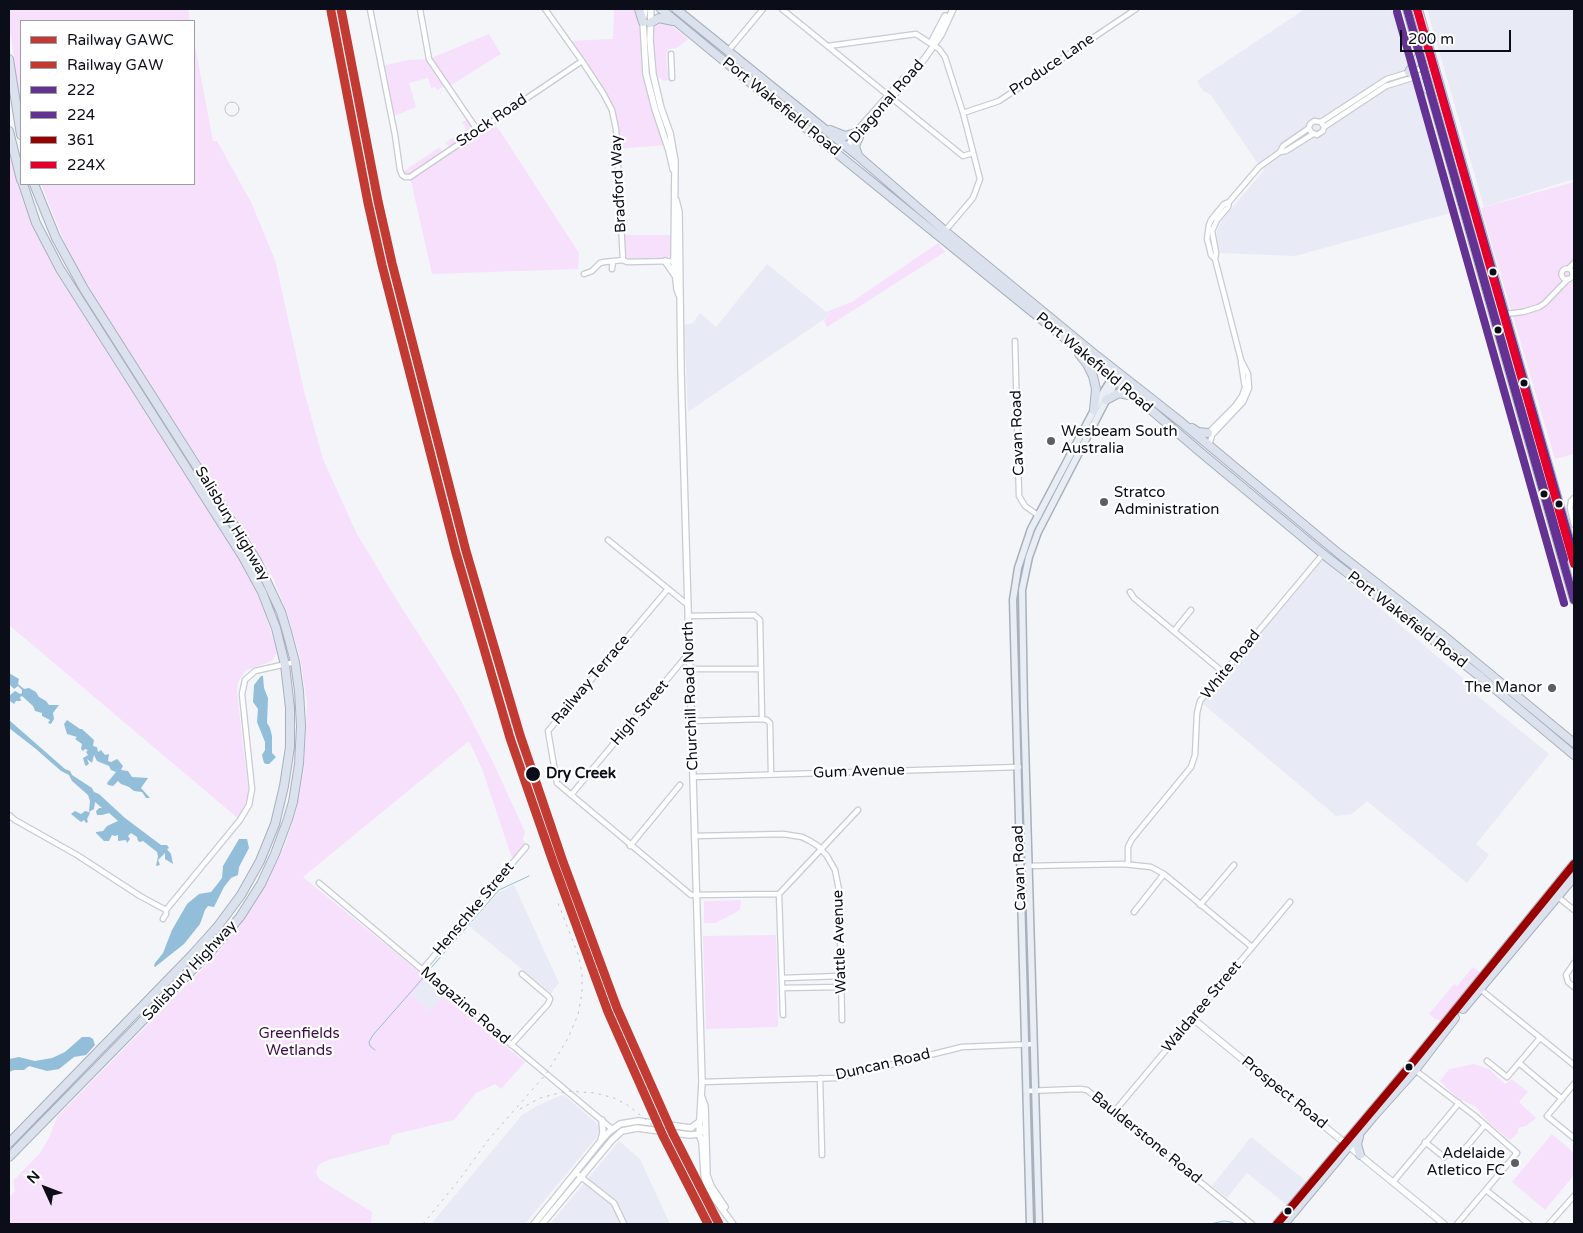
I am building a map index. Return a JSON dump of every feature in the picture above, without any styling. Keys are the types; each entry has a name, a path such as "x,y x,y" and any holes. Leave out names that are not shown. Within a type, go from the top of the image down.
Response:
{"highway":[{"path":"639,9 647,23 659,18 678,23"},
{"name":"Port Wakefield Road","path":"661,9 1050,325 1323,554 1438,644 1574,756"},
{"name":"Port Wakefield Road","path":"676,9 858,156 945,231 1097,356 1181,422 1317,536 1444,636 1574,743"},
{"path":"1407,9 1574,600"},
{"path":"1418,9 1574,556"},
{"path":"728,51 726,56 731,67"},
{"path":"1409,72 1420,55"},
{"path":"9,59 20,130"},
{"path":"1424,71 1435,67"},
{"path":"1416,77 1430,93"},
{"path":"763,80 770,90 766,96"},
{"path":"1437,115 1441,104 1445,102"},
{"path":"809,118 840,135 857,135 855,146 858,156"},
{"path":"9,130 20,176"},
{"path":"816,136 841,148 847,148 850,157 867,170 890,195"},
{"name":"Salisbury Highway","path":"9,1143 192,955 218,926 241,895 260,861 274,824 284,786 290,747 290,708 285,665 276,628 262,592 243,557 60,269 36,223 23,185"},
{"name":"Salisbury Highway","path":"9,1157 214,949 240,917 261,884 279,846 288,819 299,764 301,726 295,662 281,612 257,561 84,289 56,238 34,185"},
{"path":"993,270 992,272 1002,287"},
{"path":"1488,297 1498,312 1505,314"},
{"path":"1498,331 1501,319 1505,314"},
{"path":"1050,325 1083,358 1091,370 1096,389 1094,410"},
{"path":"1097,356 1111,371 1115,379 1151,398"},
{"path":"1106,400 1119,393 1135,396"},
{"path":"1181,422 1196,431 1208,433"},
{"path":"1206,444 1202,447 1218,463 1221,469"},
{"path":"1317,536 1323,546 1323,554 1338,553"},
{"path":"1438,644 1444,636"},
{"path":"1546,732 1553,725"},
{"path":"1284,1224 1347,1144 1360,1133 1555,894 1574,864"},
{"path":"1555,894 1574,877"},
{"path":"1277,1224 1413,1068"},
{"path":"1360,1133 1357,1142 1360,1155"}],"main road":[{"name":"Cavan Road","path":"1030,1224 1015,698 1014,600 1018,568 1026,541 1106,400 1115,379"},
{"name":"Cavan Road","path":"1039,1224 1022,643 1024,580 1041,517 1094,410 1108,384 1115,379"},
{"path":"1014,643 1022,643"},
{"path":"1015,698 1024,708"}],"street":[{"name":"Stock Road","path":"370,9 402,175 410,177 582,61"},
{"path":"420,9 429,59 478,131"},
{"name":"Bradford Way","path":"546,9 582,61 612,110 616,129 623,260"},
{"name":"Churchill Road North","path":"645,9 655,86 674,150 676,200 674,211 681,289 679,295"},
{"name":"Churchill Road North","path":"651,9 647,23 644,62 648,84 669,151 675,178"},
{"path":"728,51 763,9"},
{"path":"782,9 963,156 973,153"},
{"name":"Diagonal Road","path":"932,45 948,9"},
{"name":"Diagonal Road","path":"847,148 932,45 944,29 953,9"},
{"name":"Produce Lane","path":"963,113 999,101 1136,9"},
{"path":"828,46 916,34 946,57 980,179 973,198 945,231"},
{"path":"671,54 672,78"},
{"path":"1280,152 1283,146 1309,128 1314,121 1321,122 1386,79 1409,72 1424,71"},
{"path":"1206,444 1243,402 1249,388 1248,374 1241,360 1215,259 1216,253 1212,231 1217,220 1228,207 1229,202 1259,167 1280,152 1286,151 1313,134 1321,133 1324,127 1386,86 1416,77 1424,71"},
{"path":"648,84 655,86"},
{"path":"1321,122 1324,127"},
{"path":"1309,128 1313,134"},
{"path":"612,269 613,261"},
{"path":"584,274 592,271 600,264 613,261 677,261"},
{"path":"665,261 676,277"},
{"name":"Churchill Road North","path":"677,261 702,1082 699,1134 706,1187 733,1224"},
{"path":"1561,286 1562,271 1570,270 1574,264"},
{"path":"1505,314 1524,312 1545,303 1572,277 1570,270"},
{"path":"1562,277 1568,279"},
{"name":"Cavan Road","path":"1015,342 1019,496 1025,506 1041,517"},
{"path":"1206,444 1208,433 1235,406 1242,396 1245,388 1241,360"},
{"path":"1574,498 1571,501 1570,508 1574,524"},
{"path":"608,540 688,605"},
{"name":"White Road","path":"1128,864 1128,847 1132,838 1192,767 1195,755 1200,701 1323,554"},
{"name":"Railway Terrace","path":"668,589 548,731 558,783 684,891 696,896"},
{"path":"1130,592 1134,598 1224,672"},
{"path":"1174,631 1191,610"},
{"path":"688,616 754,616 760,620 762,719"},
{"name":"High Street","path":"571,795 689,653"},
{"path":"163,919 166,910 240,820 249,805 252,789 242,694 245,680 255,671 295,662"},
{"path":"690,669 761,669"},
{"path":"692,721 762,719 770,723 770,774"},
{"name":"Gum Avenue","path":"693,776 1026,767"},
{"path":"630,846 680,785"},
{"path":"696,896 779,894 858,810"},
{"path":"9,814 15,820 77,855 140,896 166,910"},
{"path":"695,836 783,834 802,838 822,849"},
{"name":"Henschke Street","path":"422,970 526,847"},
{"name":"Wattle Avenue","path":"822,849 835,870 838,879 842,1020"},
{"path":"1020,866 1128,864 1151,867 1164,874 1252,947"},
{"path":"1200,905 1234,864"},
{"path":"1134,912 1164,874"},
{"name":"Magazine Road","path":"319,883 612,1129"},
{"path":"779,894 783,1015"},
{"path":"1555,894 1574,910"},
{"name":"Waldaree Street","path":"1114,1112 1290,902"},
{"path":"1574,963 1566,975 1568,982 1574,987"},
{"path":"511,1045 548,1004 550,999 522,974"},
{"path":"782,978 841,976"},
{"path":"782,988 841,987"},
{"path":"1478,987 1574,1065"},
{"name":"Prospect Road","path":"1192,1018 1444,1224"},
{"path":"1487,1061 1507,1077 1540,1038"},
{"name":"Duncan Road","path":"702,1082 841,1077 962,1047 1034,1044"},
{"path":"1519,1063 1562,1099"},
{"path":"1413,1068 1459,1103 1517,1153 1457,1224"},
{"path":"820,1078 822,1155"},
{"path":"1574,1084 1547,1116 1574,1138"},
{"name":"Baulderstone Road","path":"1026,1091 1084,1089 1252,1224"},
{"name":"Churchill Road North","path":"702,1098 705,1106 708,1179 730,1214 730,1218"},
{"path":"1393,1182 1459,1103"},
{"path":"600,1142 603,1133 602,1120"},
{"path":"542,1224 579,1175 600,1142 612,1129 630,1121 644,1121 691,1128 700,1121"},
{"path":"1462,1152 1485,1125"},
{"path":"612,1129 624,1127 690,1135 699,1134 706,1127"},
{"path":"534,1224 609,1143 622,1131 637,1128"},
{"path":"609,1143 612,1129"},
{"path":"690,1135 702,1148"},
{"path":"1425,1142 1444,1157"},
{"path":"579,1175 614,1203 624,1224"},
{"path":"1486,1190 1528,1224"},
{"path":"1549,1224 1574,1198"}],"shaded area":[{"path":"1305,9 1400,9 1427,113 1458,211 1295,256 1220,253 1216,241 1217,231 1222,220 1264,170 1211,95 1203,91 1197,81"},
{"path":"1427,9 1574,9 1574,179 1484,207"},
{"path":"767,264 830,315 688,412 684,325 693,323 700,313 716,327"},
{"path":"1323,560 1465,680 1463,684 1549,754 1476,844 1489,855 1467,883 1367,801 1352,814 1336,816 1202,703"},
{"path":"514,885 559,983 551,993 469,926 498,893"},
{"path":"425,980 443,996 430,1011 411,995"},
{"path":"564,1095 600,1127 600,1133 525,1224 431,1224 522,1115 537,1106"},
{"path":"1251,1137 1307,1182 1288,1206 1247,1173 1227,1198 1212,1186"},
{"path":"619,1141 640,1159 670,1224 550,1224"}],"green space":[{"path":"9,9 188,9 190,20 20,20 20,99 9,24"},
{"path":"614,9 639,9 644,62 667,145 617,149 612,110 568,41 613,39"},
{"path":"660,21 670,24 688,39 677,48 669,49 666,54 669,80 664,81 656,76 654,68 653,31"},
{"path":"489,34 501,54 448,87 447,85 437,90 436,87 431,88 428,78 409,83 416,107 392,117 382,66 408,60 429,59"},
{"name":"Greenfields Wetlands","path":"195,45 213,141 217,141 251,202 275,260 304,391 323,459 356,532 396,599 459,697 493,762 525,832 523,838 526,847 516,860 511,855 482,769 469,741 303,877 419,972 425,980 411,995 430,1011 443,996 525,1062 501,1089 495,1084 476,1093 454,1120 392,1135 389,1144 328,1160 318,1165 316,1173 320,1180 372,1212 371,1224 9,1224 9,1198 15,1191 13,1181 40,1153 50,1136 57,1117 219,952 243,920 265,885 284,848 296,812 304,769 307,702 300,657 287,613 273,578 70,256 41,185 195,185"},
{"path":"470,119 478,131 492,121 502,134 579,253 578,269 432,274 410,177 401,173 440,147 443,154 451,148 445,143 466,129 462,122"},
{"path":"9,151 32,225 57,274 240,561 263,606 277,652 273,660 246,670 238,682 237,692 249,796 240,820 9,625"},
{"path":"1574,182 1574,454 1555,459 1481,208"},
{"path":"623,235 672,235 671,254 667,258 629,259 625,255"},
{"path":"938,243 945,252 827,327 824,320 830,315 826,312 852,302"},
{"path":"741,900 740,910 716,923 704,923 704,901"},
{"path":"776,935 778,1027 706,1029 703,936"},
{"path":"1473,967 1482,974 1443,1021 1435,1019 1429,1014 1454,984 1457,986"},
{"path":"1474,1064 1489,1069 1505,1084 1512,1079 1528,1092 1519,1102 1536,1118 1526,1126 1518,1128 1518,1133 1510,1140 1489,1123 1476,1107 1456,1097 1440,1081 1449,1069"},
{"path":"1552,1134 1574,1153 1574,1175 1545,1210 1512,1182"}],"water":[{"path":"9,673 19,679 18,684 24,689 29,688 36,692 49,705 59,705 53,713 54,719 51,724 48,723 50,720 42,716 42,713 35,711 33,706 22,696 20,697 21,701 16,701 14,704 10,701 10,695 15,691 20,694 22,690 18,686 14,689 9,684"},
{"path":"263,676 264,688 268,698 267,723 272,736 272,753 276,757 269,764 264,763 262,755 265,750 265,742 257,722 258,709 253,702 254,685"},
{"path":"9,720 65,769 70,771 72,775 92,788 94,792 99,794 125,818 161,845 167,845 173,864 165,859 165,853 158,860 160,865 156,866 157,852 143,841 138,841 137,837 131,833 128,836 130,839 127,843 126,840 118,841 118,835 112,835 109,841 104,841 96,832 103,831 107,826 118,821 109,813 97,815 96,811 102,808 95,802 94,809 89,812 90,801 88,795 72,781 69,775 61,771 9,728"},
{"path":"67,720 82,729 94,740 93,746 97,747 98,752 101,750 105,755 109,754 108,761 111,762 117,759 123,766 121,770 128,771 132,777 148,778 141,788 150,798 146,798 142,792 134,791 118,781 113,786 108,785 107,783 116,772 111,770 109,766 97,761 94,755 92,763 87,759 89,764 86,766 83,758 88,755 86,752 88,750 85,749 83,751 81,749 82,744 75,739 77,737 67,734 64,724"},
{"path":"75,811 81,814 85,811 89,812 88,822 86,823 84,820 81,822 71,814"},
{"path":"239,839 247,839 249,848 239,867 238,875 231,878 224,887 214,907 208,906 200,924 184,944 155,967 155,963 163,953 172,930 187,904 199,894 211,892 222,878 223,866"},
{"path":"82,1037 90,1037 95,1045 86,1055 74,1057 59,1069 47,1071 29,1066 24,1070 9,1072 9,1059 19,1057 35,1061 52,1058 65,1052"}],"waterway":[{"path":"430,969 499,890 529,876"},
{"path":"375,1050 370,1046 369,1042 373,1035 423,978"},
{"path":"1210,1224 1224,1221 1235,1224"}],"tram line":[{"path":"229,102 235,102 239,109 235,116 229,116 225,112 225,106 229,102"}],"railway":[{"path":"507,699 517,753 543,827 612,1009 642,1079 661,1111"},
{"path":"423,1224 489,1139 546,1074 567,1040 578,1015 582,993 582,974 579,957 558,903"},
{"path":"520,1109 540,1098 567,1091 595,1093 614,1098 626,1104 649,1122 661,1137 681,1172"}],"rail line":[{"name":"GAWC","path":"341,9 378,201 392,263 466,551 520,735 562,859 617,1008 672,1132 719,1224"},
{"name":"GAW","path":"331,11 368,203 382,265 456,553 510,738 608,1012 663,1136 708,1224"}],"transit line":[{"name":"222","path":"1407,9 1574,600"},
{"name":"224X","path":"1417,9 1574,564"},
{"name":"224","path":"1397,12 1564,603"},
{"name":"222","path":"1424,32 1574,556"},
{"name":"224","path":"1414,35 1564,559"},
{"name":"361","path":"1277,1224 1410,1066 1574,864"}],"place":[{"name":"Wesbeam South Australia","path":"1051,441"},
{"name":"Stratco Administration","path":"1104,502"},
{"name":"The Manor","path":"1552,688"},
{"name":"Dry Creek","path":"533,774"},
{"name":"Adelaide Atletico FC","path":"1515,1163"}]}
